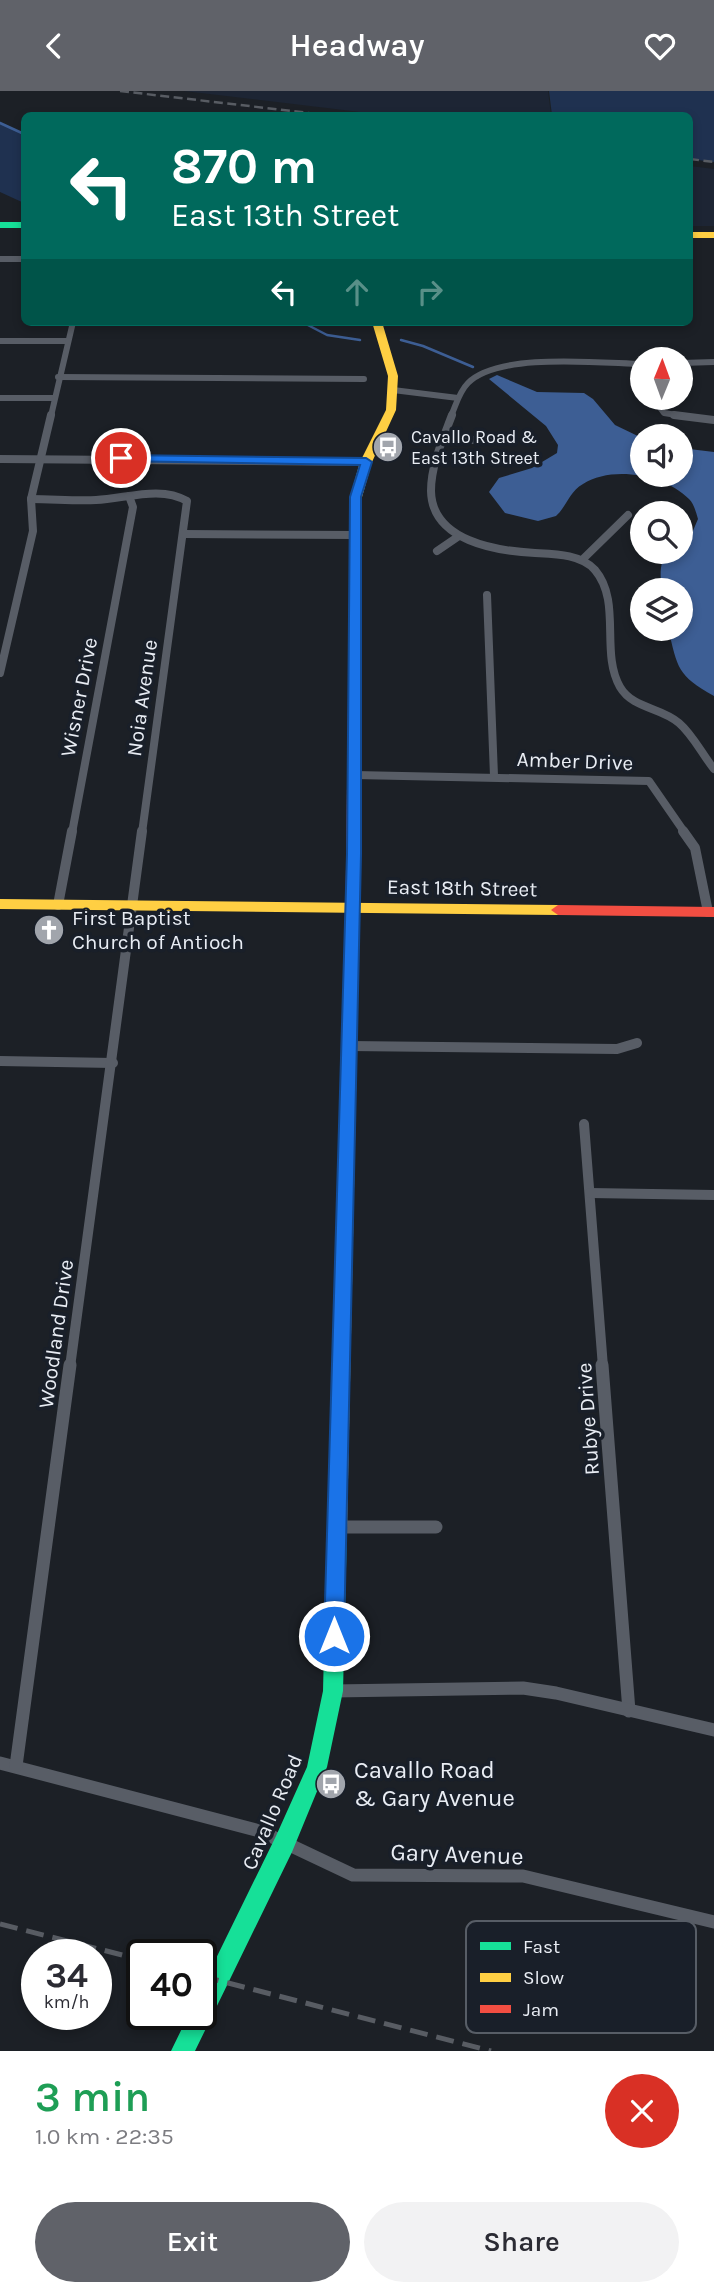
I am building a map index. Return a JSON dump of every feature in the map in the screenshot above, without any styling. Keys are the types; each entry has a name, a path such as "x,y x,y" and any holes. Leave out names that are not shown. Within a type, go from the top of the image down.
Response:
{"street":[{"path":"0,225 21,225"},
{"path":"693,228 714,228"},
{"path":"693,235 714,235"},
{"path":"0,259 21,259"},
{"path":"0,673 33,531 30,499 72,326"},
{"name":"Cavallo Road","path":"183,2051 284,1844 317,1767 333,1691 355,775 356,497 366,462 391,410 393,390 393,376 378,326"},
{"path":"0,341 67,341"},
{"path":"693,363 714,362"},
{"path":"630,364 506,365 470,379 462,387 445,438 433,477 432,500 439,519 459,535 485,547 516,553 556,554 582,560 594,570 604,585 614,673 620,689 632,701 677,720 714,769"},
{"path":"58,377 364,379"},
{"path":"393,390 458,398"},
{"path":"0,398 53,398"},
{"path":"662,410 664,413 714,420"},
{"path":"445,438 489,442"},
{"path":"0,459 40,457 366,462"},
{"path":"30,499 101,500 129,496"},
{"name":"Noia Avenue","path":"129,496 183,497 187,501 132,906"},
{"name":"Wisner Drive","path":"58,905 133,507 129,496"},
{"path":"582,560 628,515"},
{"path":"183,534 355,535"},
{"path":"437,551 459,535"},
{"path":"487,595 494,776"},
{"name":"Amber Drive","path":"355,775 649,781 695,848 711,912"},
{"name":"East 18th Street","path":"0,904 711,912"},
{"name":"Woodland Drive","path":"16,1766 113,1063 132,906"},
{"path":"349,1046 617,1049 637,1043"},
{"path":"0,1061 113,1063"},
{"name":"Rubye Drive","path":"584,1124 629,1711"},
{"path":"590,1193 714,1195"},
{"path":"336,1527 436,1527"},
{"path":"333,1691 523,1688 556,1693 714,1730"},
{"name":"Gary Avenue","path":"0,1763 260,1831 353,1875 523,1877 714,1922"}],"shaded area":[{"path":"184,91 548,91 551,112 360,112"},
{"path":"549,91 714,91 714,162 693,159 693,112 552,112"},
{"path":"0,123 21,133 21,202 0,192"},
{"path":"693,166 714,169 714,226 693,226"},
{"path":"497,375 537,392 584,393 593,399 615,425 630,432 630,474 609,475 583,484 556,516 538,521 505,513 489,492 499,478 532,468 557,453 558,445 546,426 489,379"},
{"path":"693,449 714,452 714,696 686,676 677,662 671,641 693,641 693,578 661,578 662,564 693,564 693,531 698,519 693,501 672,487 693,487"}],"waterway":[{"path":"0,123 21,133"},
{"path":"310,326 327,335 360,340"},
{"path":"401,340 423,346 473,367"}],"railway":[{"path":"120,91 300,112"},
{"path":"693,159 714,162"},
{"path":"0,1924 126,1956"},
{"path":"217,1980 491,2051"}],"traffic: fast":[{"path":"0,225 21,225"},
{"path":"183,2051 284,1844 317,1767 333,1691 337,1528"}],"traffic: slow":[{"path":"693,235 714,235"},
{"path":"355,707 356,497 366,462 391,410 393,376 378,326"},
{"path":"0,904 558,910"},
{"path":"337,1528 352,948"}],"traffic: jam":[{"path":"352,948 355,707"},
{"path":"558,910 714,912"}],"place":[{"name":"Cavallo Road & East 13th Street","path":"388,447"},
{"name":"First Baptist Church of Antioch","path":"49,930"},
{"name":"Cavallo Road & Gary Avenue","path":"331,1784"}],"route":[{"path":"121,458 366,462 356,497 354,854 334,1636"}]}
